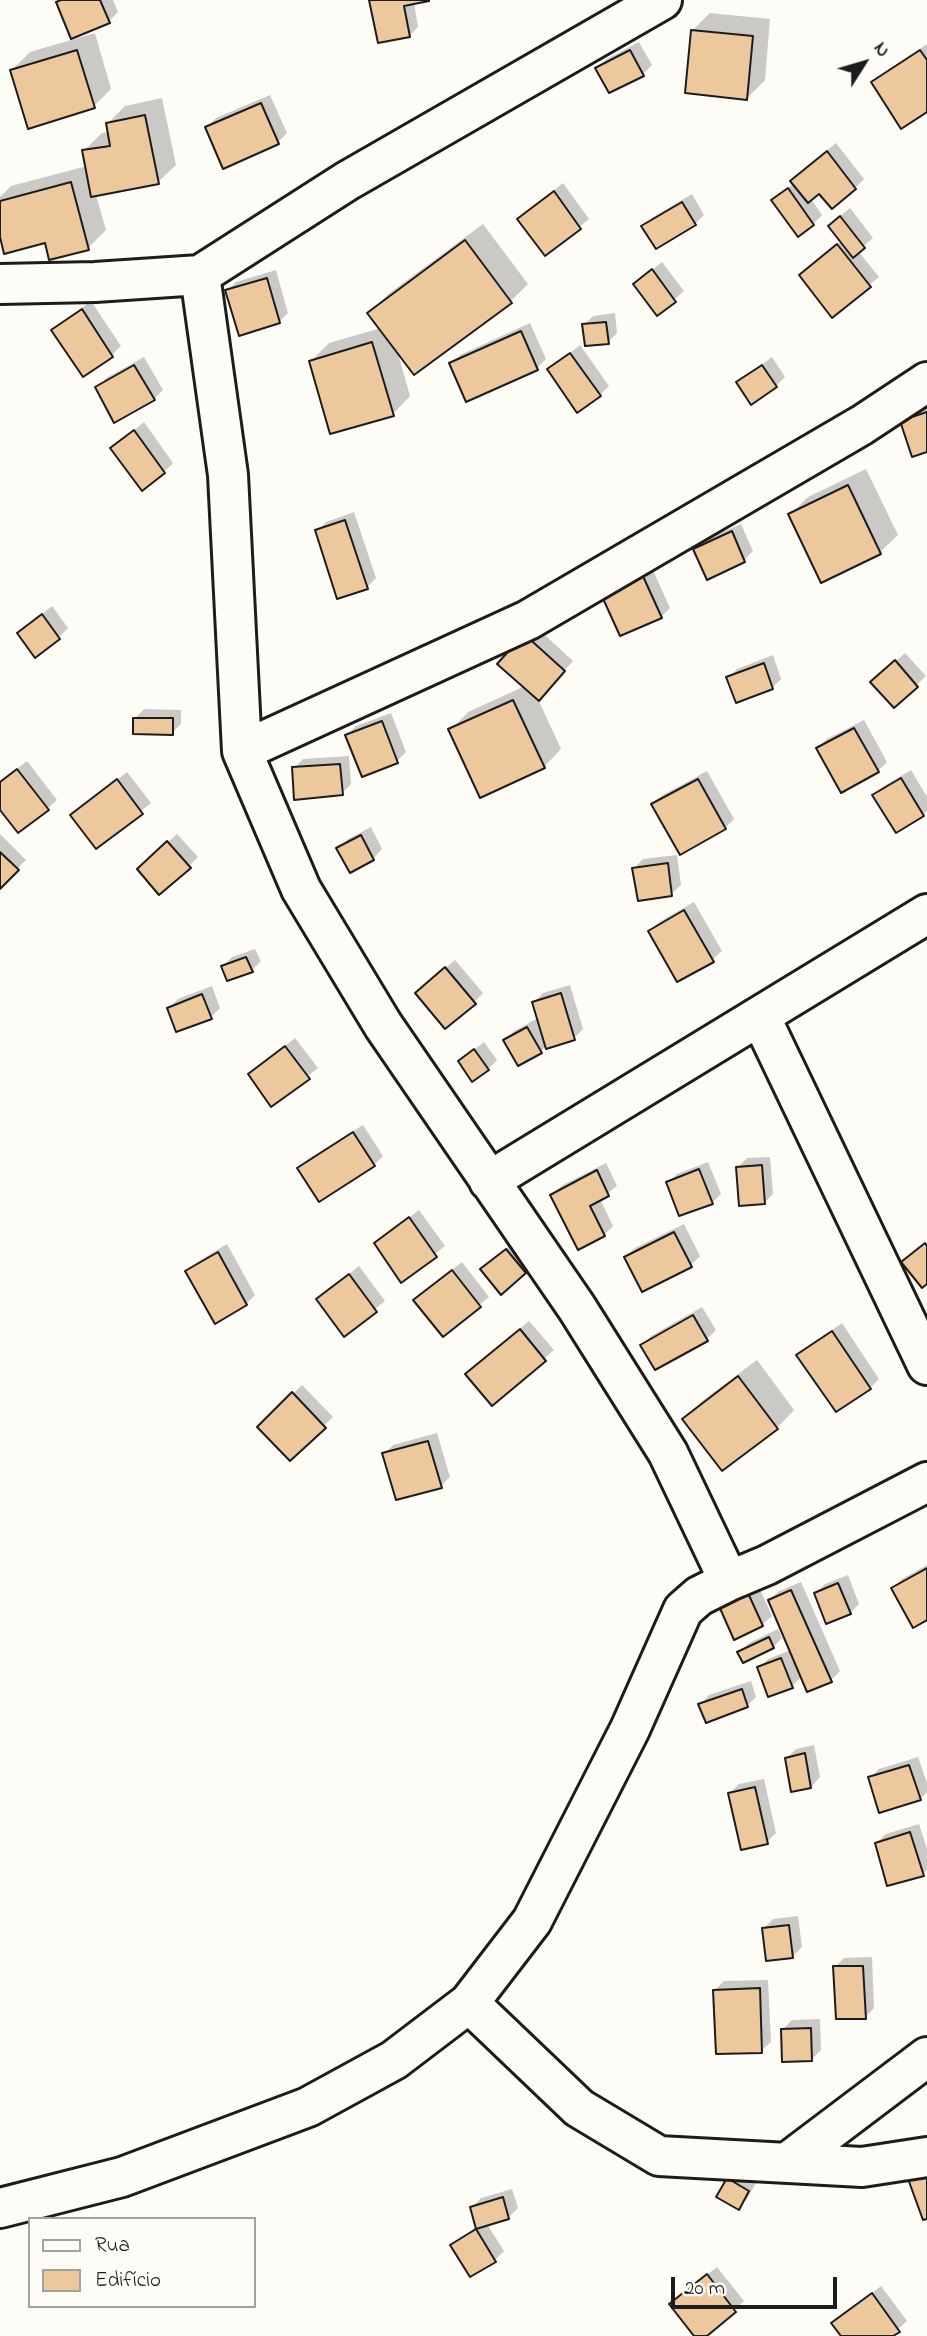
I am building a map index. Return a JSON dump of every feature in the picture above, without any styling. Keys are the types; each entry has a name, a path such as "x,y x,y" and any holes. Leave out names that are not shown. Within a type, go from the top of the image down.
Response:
{"street":[{"path":"0,284 95,282 200,275 348,181 662,0"},
{"path":"200,275 228,475 242,751 301,889 383,1025 577,1308 668,1453 729,1581"},
{"path":"242,751 528,620 862,425 927,382"},
{"path":"489,1181 927,914"},
{"path":"760,1016 927,1365"},
{"path":"0,2208 122,2177 308,2107 394,2060 469,2003 532,1921 630,1730 683,1610 699,1596 767,1565 927,1482"},
{"path":"469,2003 579,2108 659,2156 862,2167 927,2157"},
{"path":"788,2162 927,2057"}],"building":[{"path":"100,0 110,23 71,39 56,2"},
{"path":"369,0 429,1 404,6 410,37 378,43"},
{"path":"691,30 753,36 747,100 685,93"},
{"path":"77,50 95,108 28,129 10,70"},
{"path":"630,50 644,76 609,93 595,68"},
{"path":"920,50 927,60 927,112 901,129 871,82"},
{"path":"261,103 279,144 223,169 205,127"},
{"path":"145,115 159,184 91,197 82,150 110,146 106,123"},
{"path":"827,151 856,189 832,209 819,194 808,203 790,181"},
{"path":"71,182 89,250 49,260 45,243 4,254 0,237 0,201"},
{"path":"788,188 814,225 798,237 771,200"},
{"path":"554,191 581,229 545,256 517,219"},
{"path":"682,202 696,225 656,249 641,226"},
{"path":"840,216 865,248 853,258 828,226"},
{"path":"465,240 512,303 414,375 367,313"},
{"path":"837,244 871,287 832,318 799,275"},
{"path":"652,269 676,302 657,316 633,284"},
{"path":"267,278 280,323 239,336 225,290"},
{"path":"82,309 113,357 83,377 51,330"},
{"path":"606,322 609,344 585,346 582,324"},
{"path":"521,331 538,370 466,402 449,363"},
{"path":"372,342 394,416 330,434 309,361"},
{"path":"570,353 601,396 577,413 547,369"},
{"path":"134,365 155,400 114,423 95,387"},
{"path":"762,365 777,387 751,405 736,382"},
{"path":"927,412 927,452 912,457 900,421"},
{"path":"134,430 165,473 142,491 110,448"},
{"path":"848,485 881,554 821,583 788,514"},
{"path":"345,520 368,589 337,599 315,530"},
{"path":"732,531 745,562 707,580 693,549"},
{"path":"642,574 662,618 620,636 600,592"},
{"path":"42,614 60,639 35,658 17,633"},
{"path":"524,634 565,671 539,701 497,664"},
{"path":"895,660 918,687 894,708 870,682"},
{"path":"764,663 773,689 736,703 726,677"},
{"path":"513,700 545,768 480,798 448,729"},
{"path":"133,718 173,718 173,735 133,734"},
{"path":"382,721 398,763 362,777 345,735"},
{"path":"854,728 879,772 841,793 816,748"},
{"path":"340,764 343,795 294,800 292,767"},
{"path":"17,769 49,810 18,833 0,810 0,782"},
{"path":"901,778 924,816 896,833 872,795"},
{"path":"117,779 143,814 96,849 70,815"},
{"path":"698,779 726,829 680,855 651,804"},
{"path":"361,835 374,860 350,873 336,848"},
{"path":"167,841 191,868 159,895 137,869"},
{"path":"0,852 19,870 0,889"},
{"path":"668,863 672,896 638,901 632,868"},
{"path":"684,910 714,962 677,982 648,931"},
{"path":"246,957 253,972 227,981 221,966"},
{"path":"445,967 476,1004 445,1029 415,993"},
{"path":"561,993 575,1040 546,1049 532,1002"},
{"path":"202,994 212,1019 176,1032 167,1008"},
{"path":"527,1027 542,1053 518,1066 503,1040"},
{"path":"285,1046 310,1079 271,1107 248,1074"},
{"path":"474,1049 489,1070 472,1082 458,1061"},
{"path":"353,1132 375,1166 319,1202 297,1168"},
{"path":"762,1165 765,1204 739,1206 736,1167"},
{"path":"699,1169 713,1204 679,1216 666,1182"},
{"path":"597,1170 609,1196 590,1206 605,1236 578,1250 550,1195"},
{"path":"409,1217 437,1257 401,1283 374,1243"},
{"path":"674,1232 692,1267 642,1292 624,1257"},
{"path":"925,1243 927,1284 922,1288 901,1262"},
{"path":"506,1249 526,1273 501,1295 480,1269"},
{"path":"218,1252 247,1305 215,1324 185,1271"},
{"path":"452,1270 481,1307 443,1337 413,1300"},
{"path":"349,1274 377,1312 344,1337 316,1299"},
{"path":"693,1315 708,1341 655,1370 640,1345"},
{"path":"520,1329 546,1361 492,1406 465,1374"},
{"path":"832,1331 871,1389 836,1412 796,1355"},
{"path":"738,1376 778,1429 722,1471 682,1419"},
{"path":"292,1392 326,1428 290,1461 257,1427"},
{"path":"428,1441 442,1488 396,1500 382,1453"},
{"path":"927,1568 927,1620 913,1628 891,1588"},
{"path":"838,1583 851,1614 826,1624 814,1593"},
{"path":"791,1590 832,1682 807,1692 768,1600"},
{"path":"748,1593 763,1626 734,1640 719,1606"},
{"path":"769,1637 774,1648 743,1663 737,1652"},
{"path":"781,1658 793,1688 768,1697 757,1667"},
{"path":"742,1689 748,1707 706,1723 698,1704"},
{"path":"805,1753 811,1788 791,1792 785,1758"},
{"path":"909,1765 921,1800 879,1813 868,1777"},
{"path":"755,1787 768,1844 741,1850 728,1793"},
{"path":"910,1832 924,1876 887,1886 875,1843"},
{"path":"789,1925 793,1958 766,1961 762,1928"},
{"path":"833,1966 863,1966 866,2019 836,2019"},
{"path":"760,1988 762,2053 716,2054 713,1990"},
{"path":"811,2028 812,2061 782,2062 781,2029"},
{"path":"927,2169 927,2219 923,2220 907,2176"},
{"path":"727,2178 749,2191 739,2210 716,2197"},
{"path":"503,2197 509,2219 476,2229 470,2207"},
{"path":"476,2229 496,2262 470,2277 450,2245"},
{"path":"707,2274 736,2312 707,2336 694,2336 669,2304"},
{"path":"872,2293 900,2332 893,2336 841,2336 831,2323"}]}
